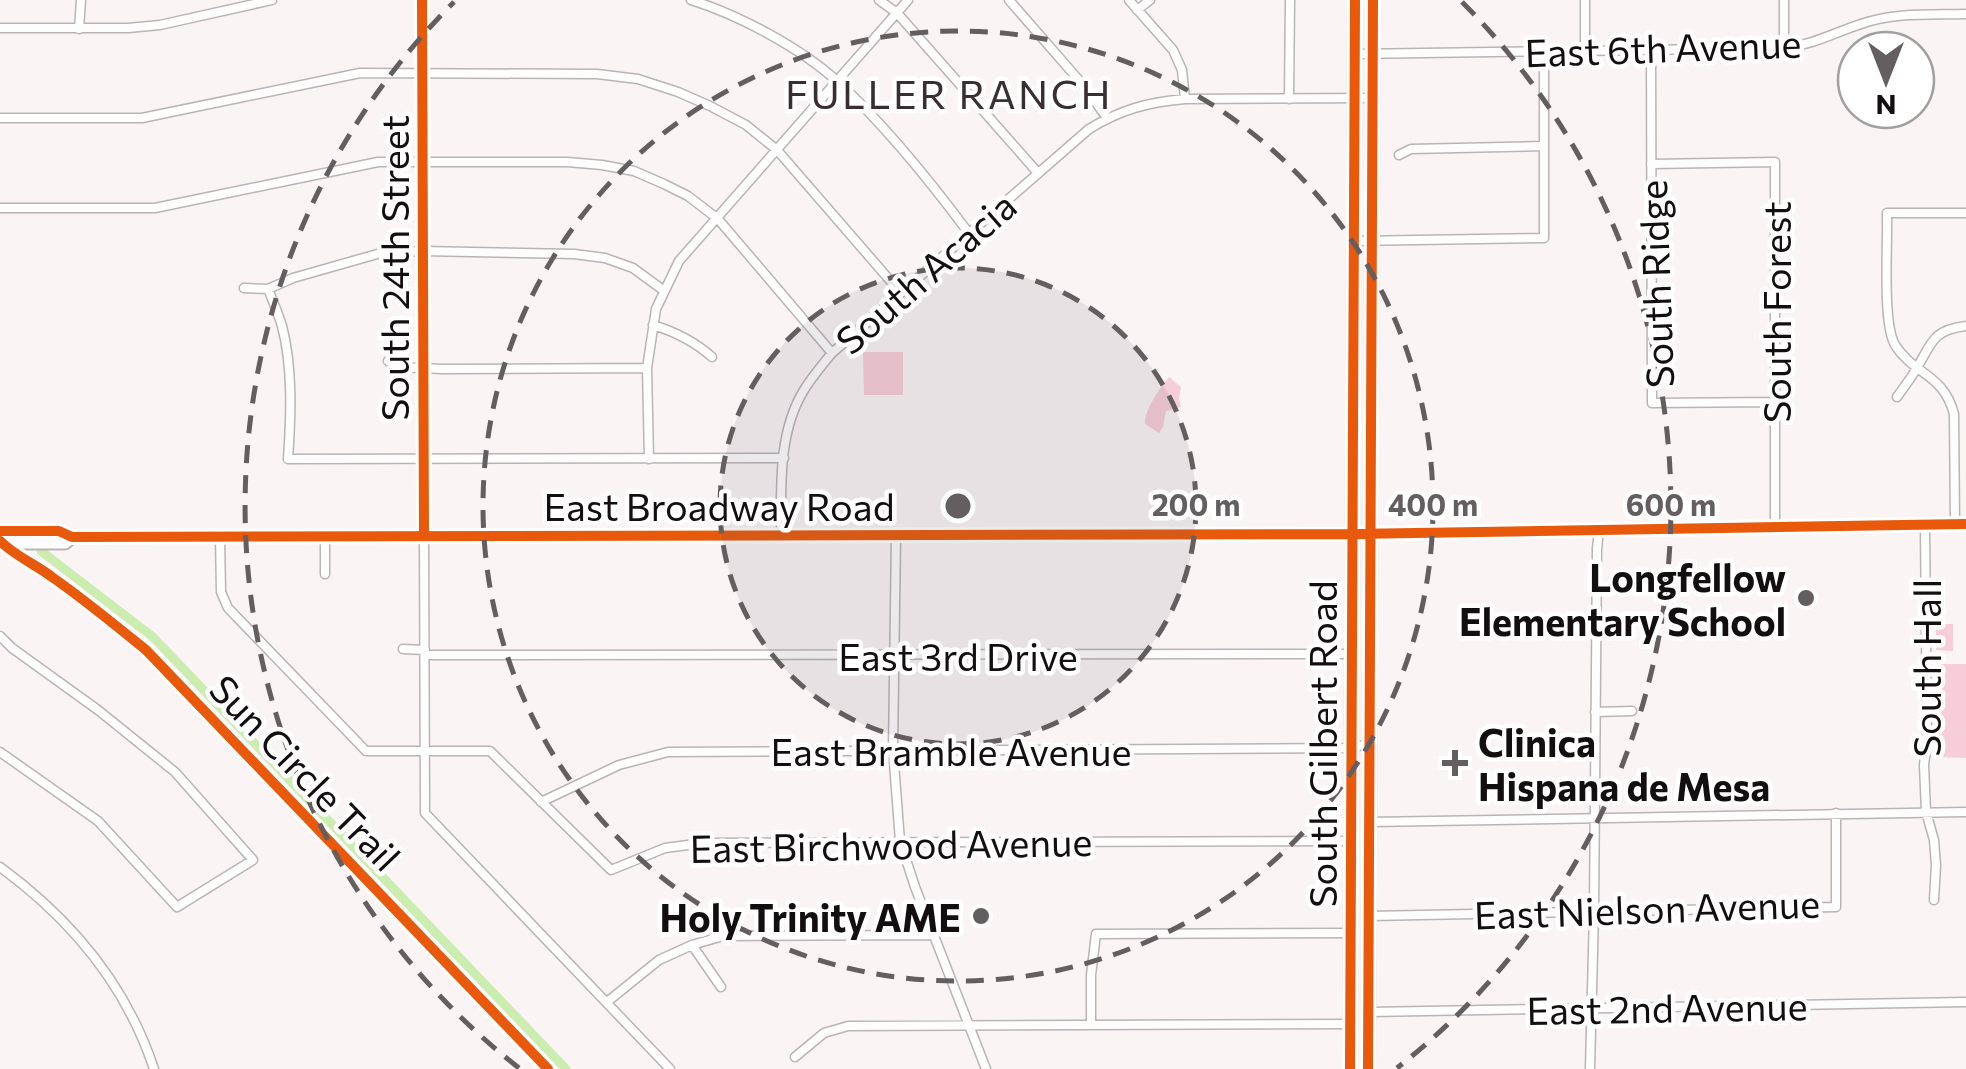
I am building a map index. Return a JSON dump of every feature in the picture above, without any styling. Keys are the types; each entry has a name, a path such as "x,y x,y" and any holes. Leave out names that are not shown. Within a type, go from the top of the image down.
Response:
{"main road":[{"name":"South Gilbert Road","path":"1350,1069 1355,0"},
{"name":"South Gilbert Road","path":"1368,1069 1373,0"},
{"path":"1353,273 1362,306 1371,311"},
{"path":"1352,334 1362,338 1365,383 1372,396"},
{"name":"East Broadway Road","path":"0,531 59,531 72,537 896,536 1352,534 1960,524"},
{"name":"East Broadway Road","path":"4,543 65,543 72,537"}],"street":[{"path":"78,28 81,0"},
{"path":"0,28 160,25 272,0"},
{"name":"South 24th Street","path":"422,0 425,814 607,1002"},
{"path":"691,0 746,22 836,80 879,124 968,232"},
{"path":"880,0 897,13 1038,173"},
{"path":"649,459 647,368 653,325 663,290 679,261 908,0"},
{"path":"1009,0 1107,118"},
{"path":"1128,0 1173,50 1182,70 1185,99"},
{"path":"1137,10 1150,0"},
{"path":"1290,0 1290,98"},
{"path":"1585,0 1585,49"},
{"path":"1784,0 1784,48"},
{"name":"East 6th Avenue","path":"1355,54 1784,48 1823,40 1883,18 1966,14"},
{"name":"South Ridge","path":"1652,49 1652,403 1775,402"},
{"path":"1354,241 1544,238 1544,52"},
{"path":"0,118 142,118 360,73 597,74 638,79 710,106 778,150 900,292"},
{"name":"South Acacia","path":"781,535 786,438 794,409 832,352 1089,129 1142,104 1185,99 1373,98"},
{"path":"1400,155 1411,148 1544,146"},
{"path":"0,208 155,208 378,162 602,165 664,184 718,219 832,352"},
{"name":"South Forest","path":"1651,164 1775,162 1775,527"},
{"name":"South Hall","path":"1960,524 1950,400 1892,340 1887,213 1966,213"},
{"path":"244,288 268,289 381,253 422,251 604,258 633,268 663,290"},
{"path":"268,289 282,326 288,358 288,459 784,458"},
{"path":"653,325 694,341 712,357"},
{"path":"1897,397 1938,334 1966,326"},
{"path":"388,360 397,367 423,368 647,368"},
{"name":"South Hall","path":"1925,525 1924,765 1926,812 1936,864 1934,900"},
{"path":"1590,1069 1599,530"},
{"path":"896,536 893,750 900,841 986,1069"},
{"name":"East Birchwood Avenue","path":"220,537 221,592 228,608 366,751 490,751 611,870 665,848 703,843 1352,842"},
{"path":"325,537 325,574"},
{"path":"0,636 175,772 253,860 177,907 98,822 1,755"},
{"name":"East 3rd Drive","path":"403,650 564,656 1351,654"},
{"path":"564,656 564,670"},
{"path":"1596,712 1632,712"},
{"name":"East Bramble Avenue","path":"541,802 620,764 668,752 1352,748 1370,743"},
{"path":"1370,822 1966,812"},
{"name":"East Nielson Avenue","path":"1369,916 1836,907 1836,813"},
{"path":"0,866 62,918 100,963 146,1044 154,1069"},
{"path":"1091,1025 1096,934 1351,933"},
{"path":"670,1069 607,1002 658,960 692,944 723,936 935,935"},
{"path":"692,944 721,988"},
{"name":"East 2nd Avenue","path":"1369,1012 1966,1002"},
{"path":"795,1057 824,1033 848,1026 1350,1024"}],"shaded area":[{"path":"863,352 903,352 903,395 864,395"},
{"path":"1169,377 1181,387 1181,407 1166,411 1159,433 1145,424 1145,418"},
{"path":"1936,624 1953,624 1953,651 1936,650"},
{"path":"1938,664 1966,664 1966,758 1937,757"}],"waterway":[{"path":"41,551 153,637 566,1069"}],"cycle path":[{"path":"422,0 424,536"},
{"path":"1350,1069 1355,0"},
{"path":"1368,1069 1373,0"},
{"path":"0,531 59,531 72,537 1352,534 1966,524"},
{"name":"Sun Circle Trail","path":"0,541 146,650 548,1069"}],"place":[{"name":"Longfellow Elementary School","path":"1806,598"},
{"name":"Clinica Hispana de Mesa","path":"1455,763"},
{"name":"Holy Trinity AME","path":"981,916"}],"district":[{"name":"FULLER RANCH","path":"949,92"}]}
